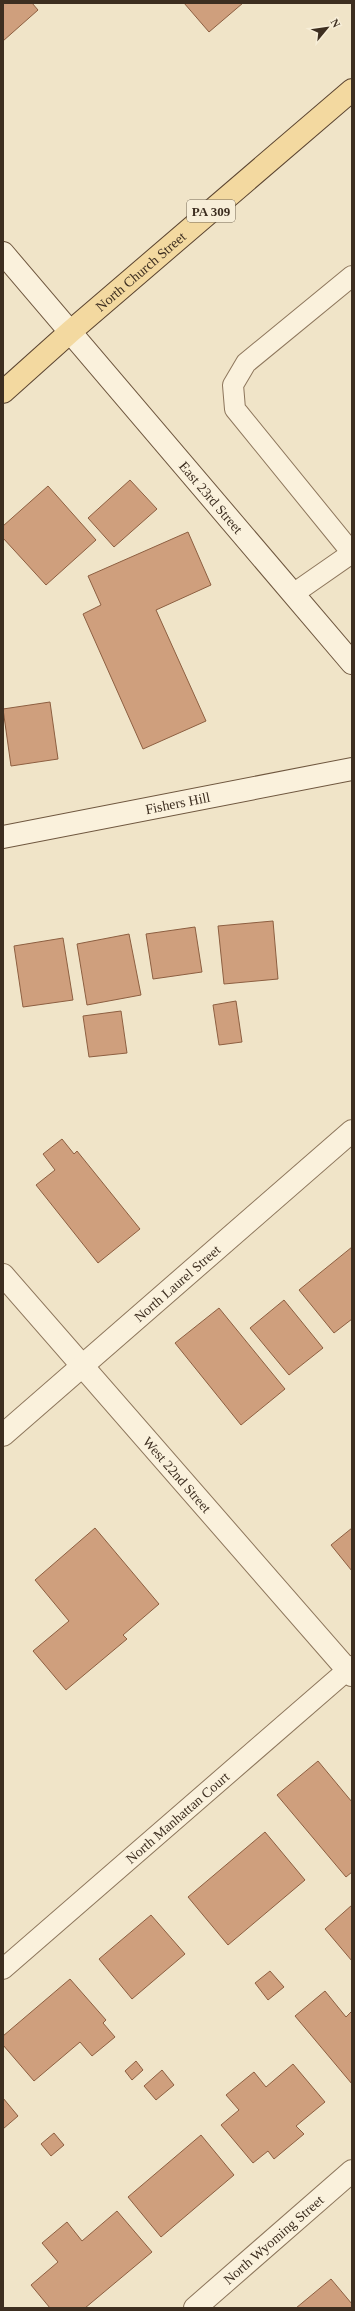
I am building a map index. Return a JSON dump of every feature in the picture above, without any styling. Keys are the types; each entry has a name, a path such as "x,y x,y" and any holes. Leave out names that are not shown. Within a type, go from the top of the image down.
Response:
{"main road":[{"name":"North Church Street","path":"3,392 70,332 352,90"}],"street":[{"name":"East 23rd Street","path":"3,253 352,663"},
{"name":"Fishers Hill","path":"3,837 352,769"},
{"name":"North Laurel Street","path":"3,1435 352,1131"},
{"name":"West 22nd Street","path":"3,1275 351,1670"},
{"name":"North Wyoming Street","path":"195,2308 352,2171"}],"lane":[{"path":"293,594 352,553 235,409 233,385 246,363 352,276"},
{"name":"North Manhattan Court","path":"3,1970 351,1670"}],"building":[{"path":"3,3 32,3 38,10 3,41"},
{"path":"184,3 243,3 209,32"},
{"path":"130,480 157,509 114,547 88,518"},
{"path":"48,486 96,540 46,585 3,538 3,526"},
{"path":"188,532 211,585 156,610 206,721 143,749 83,614 101,605 88,576"},
{"path":"50,702 58,759 11,766 3,709"},
{"path":"273,921 278,979 224,984 218,926"},
{"path":"195,927 202,972 153,979 146,934"},
{"path":"129,934 141,995 87,1005 77,944"},
{"path":"63,938 73,1000 23,1007 14,946"},
{"path":"236,1001 242,1042 219,1045 213,1005"},
{"path":"121,1011 127,1053 89,1057 83,1016"},
{"path":"62,1139 74,1154 77,1151 140,1229 98,1263 36,1185 55,1170 43,1154"},
{"path":"352,1247 352,1319 334,1333 299,1290"},
{"path":"284,1300 323,1348 289,1375 250,1328"},
{"path":"219,1308 285,1389 241,1425 175,1343"},
{"path":"95,1528 159,1604 123,1635 127,1639 66,1690 33,1651 69,1621 35,1580"},
{"path":"352,1528 352,1571 331,1545"},
{"path":"318,1761 352,1802 352,1872 346,1877 277,1795"},
{"path":"265,1832 305,1880 228,1945 188,1897"},
{"path":"352,1905 352,1961 325,1929"},
{"path":"151,1915 185,1954 132,1999 99,1959"},
{"path":"270,1971 284,1987 268,2000 255,1983"},
{"path":"70,1979 106,2020 103,2023 115,2037 92,2056 80,2042 34,2081 3,2045 3,2036"},
{"path":"325,1991 346,2017 352,2011 352,2084 295,2016"},
{"path":"136,2061 143,2070 132,2080 125,2071"},
{"path":"293,2064 325,2102 296,2126 304,2134 274,2159 268,2151 253,2163 221,2125 239,2110 226,2095 254,2072 266,2087"},
{"path":"162,2070 174,2085 156,2100 144,2086"},
{"path":"3,2098 18,2116 3,2129"},
{"path":"54,2133 64,2145 51,2156 41,2144"},
{"path":"201,2135 234,2175 161,2237 128,2197"},
{"path":"117,2211 152,2252 85,2308 50,2308 31,2285 58,2262 42,2243 67,2222 82,2241"},
{"path":"331,2279 352,2304 352,2308 296,2308"}]}
